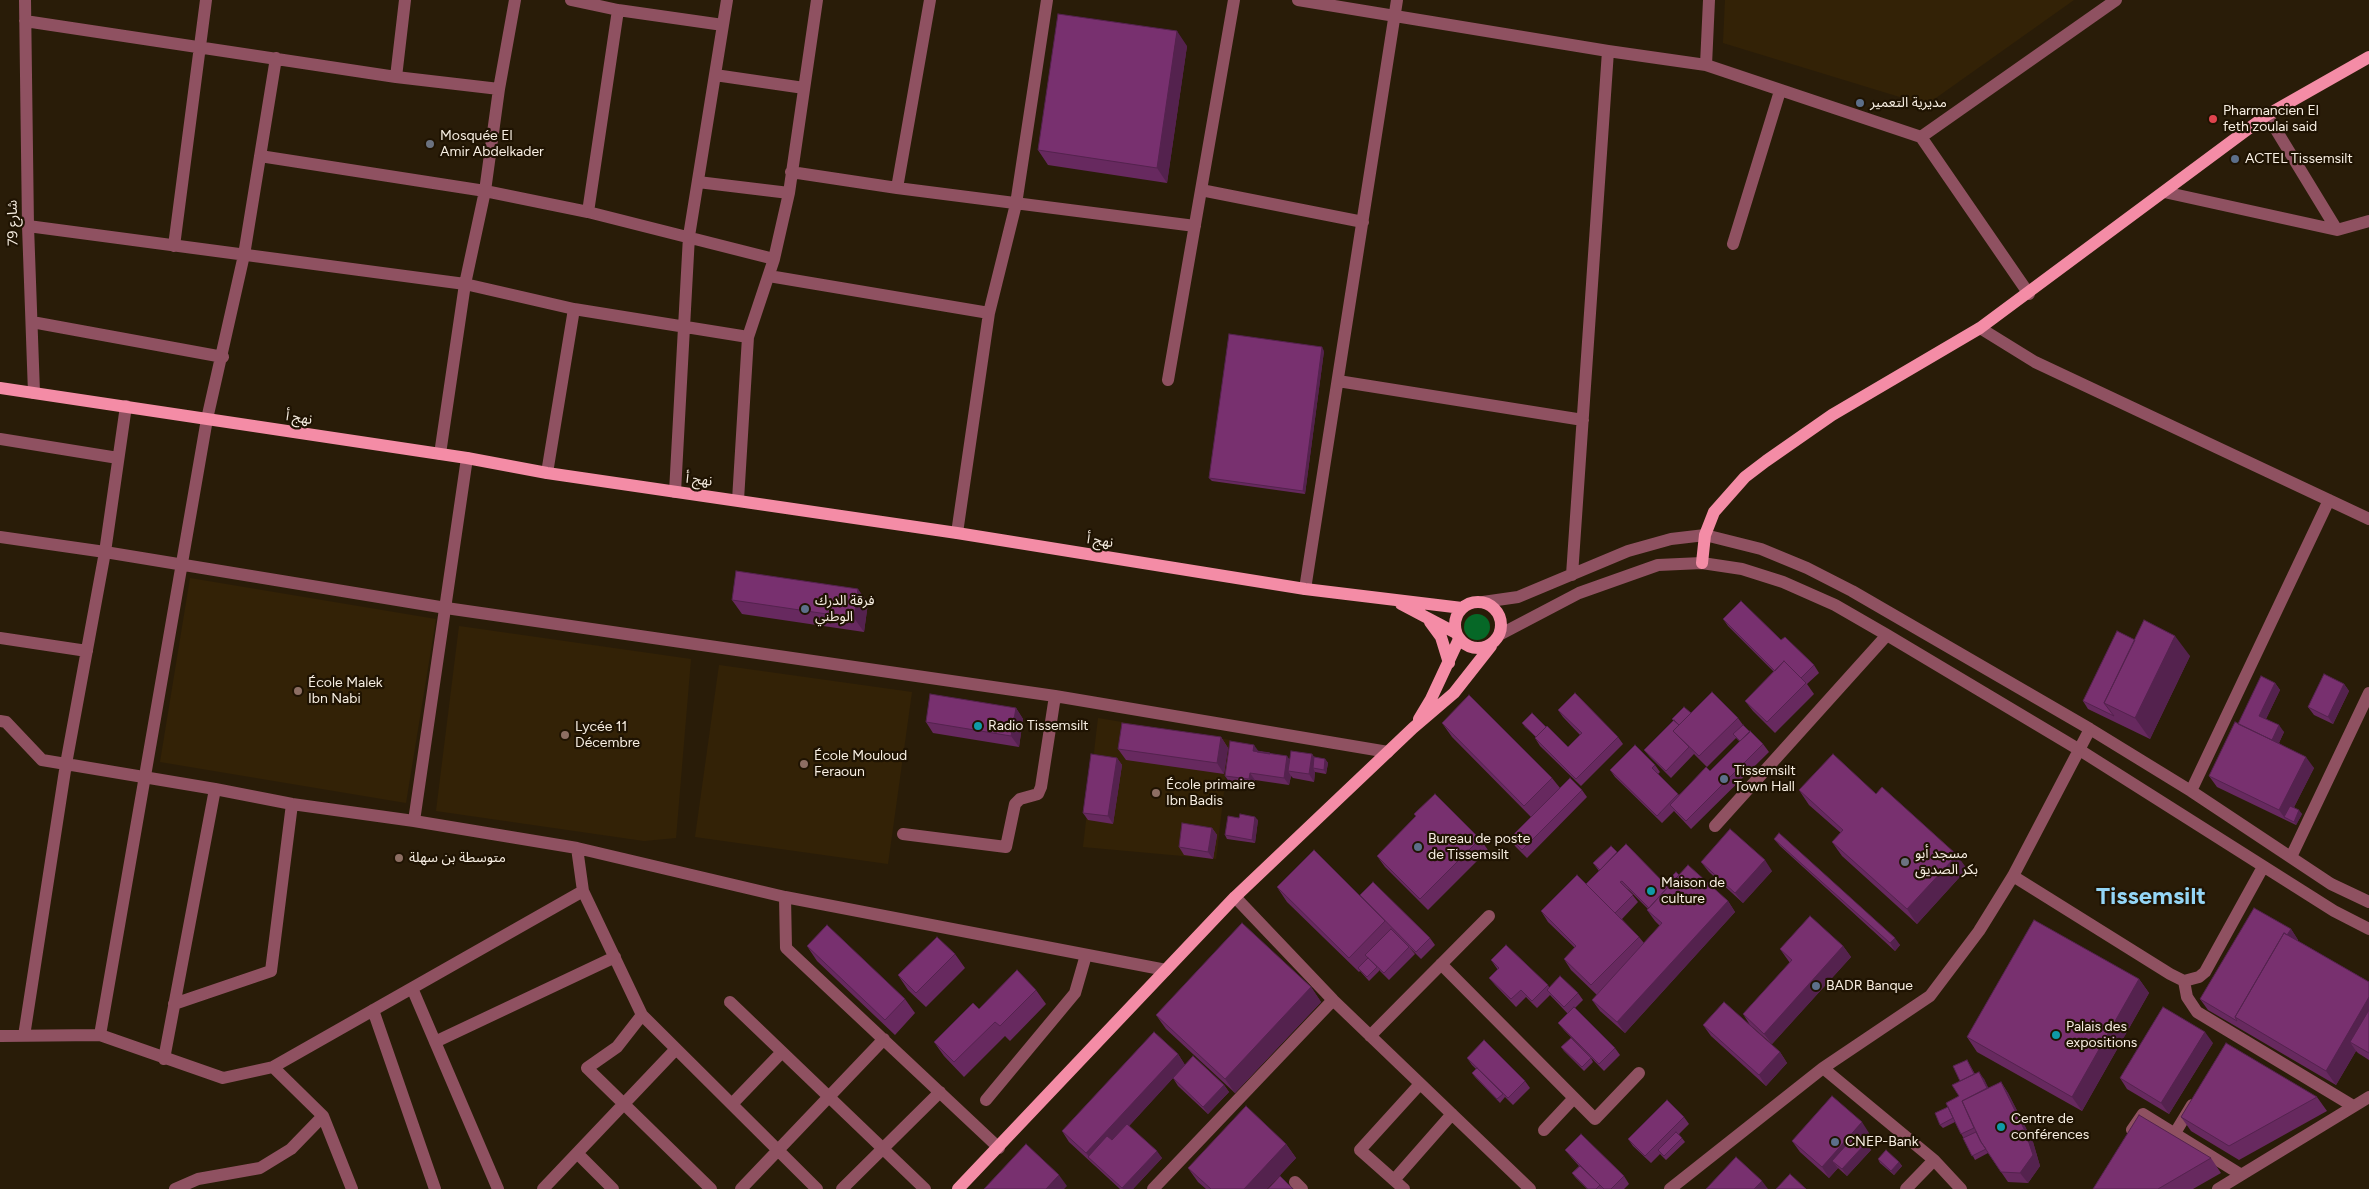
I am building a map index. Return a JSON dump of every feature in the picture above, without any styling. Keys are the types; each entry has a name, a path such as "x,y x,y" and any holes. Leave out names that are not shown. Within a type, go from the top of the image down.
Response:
{"main road":[{"path":"1702,563 1705,536 1714,512 1730,492 1766,461 1832,415 1980,328 2267,115 2369,57"},
{"name":"نهج أ","path":"0,388 467,458 547,473 957,533 1305,589 1462,608"},
{"name":"نهج أ","path":"1394,600 1458,636"},
{"path":"958,1189 999,1148 1235,897 1413,728 1454,693 1491,646 1502,628 1499,615 1490,605 1483,602 1475,602 1462,608 1455,620 1458,636 1449,663 1431,699 1413,728"},
{"path":"1423,615 1441,637 1447,650 1449,663"},
{"path":"1458,636 1475,648 1491,646"}],"street":[{"name":"شارع 79","path":"25,0 28,226 34,393"},
{"path":"174,246 206,0"},
{"path":"396,77 405,0"},
{"path":"440,454 465,284 485,190 499,89 516,0"},
{"path":"571,0 618,10 724,25"},
{"path":"675,492 689,236 727,0"},
{"path":"738,500 748,337 774,259 789,193 817,0"},
{"path":"897,188 930,0"},
{"path":"957,533 989,313 1016,204 1047,0"},
{"path":"1168,380 1234,0"},
{"path":"1298,0 1608,51 1706,65 1921,137 2028,294"},
{"path":"1305,589 1397,0"},
{"path":"1706,65 1709,0"},
{"path":"1921,137 2110,2"},
{"path":"588,212 618,10"},
{"path":"25,21 396,77 499,89"},
{"path":"1572,575 1608,51"},
{"path":"100,1035 207,419 223,357 244,255 276,58"},
{"path":"715,75 804,88"},
{"path":"1733,244 1780,91"},
{"path":"2267,115 2337,230"},
{"path":"260,156 485,190 689,236 774,259"},
{"path":"791,172 1016,204 1195,226"},
{"path":"698,182 789,193"},
{"path":"1201,190 1363,222"},
{"path":"2164,192 2337,230 2369,221"},
{"path":"28,226 465,284 574,309 748,337"},
{"path":"769,276 989,313"},
{"path":"547,473 574,309"},
{"path":"32,322 223,357"},
{"path":"1980,328 2035,362 2369,519"},
{"path":"1338,381 1583,420"},
{"path":"24,1036 66,764 105,552 126,406"},
{"path":"0,438 118,458"},
{"path":"414,821 467,458"},
{"path":"2191,791 2329,500"},
{"path":"1483,602 1518,597 1649,544 1671,539 1705,536 1761,549 1807,568 1852,591 2090,729 2191,791 2331,884 2369,902"},
{"path":"0,537 105,552 446,608 1055,696 1388,752"},
{"path":"1499,635 1579,593 1640,570 1679,563 1702,563 1742,569 1783,582 1887,634 2078,749 2263,868 2369,930"},
{"path":"1715,826 1887,634"},
{"path":"0,638 87,651"},
{"path":"2291,857 2369,693"},
{"path":"903,834 1006,847 1016,804 1020,798 1038,794 1041,787 1055,696"},
{"path":"0,721 6,722 42,760 292,804 414,821 577,848 785,897 1166,970"},
{"path":"1670,1189 1823,1068 1930,996 1979,931 2013,876 2090,729"},
{"path":"164,1059 215,789"},
{"path":"174,1004 272,971 292,804"},
{"path":"577,848 583,890 642,1015 817,1189"},
{"path":"2013,876 2170,974 2184,980 2199,977 2205,972 2263,868"},
{"path":"0,1036 100,1035 164,1059 223,1078 273,1067 583,890"},
{"path":"785,897 786,948 999,1148"},
{"path":"1235,897 1332,1000 1530,1189"},
{"path":"1370,1036 1489,916"},
{"path":"986,1100 1075,993 1086,955"},
{"path":"435,1042 615,957"},
{"path":"1441,964 1595,1119 1639,1073"},
{"path":"2184,980 2187,997 2197,1012 2230,1038 2353,1106"},
{"path":"412,988 498,1189"},
{"path":"1153,1189 1332,1000"},
{"path":"730,1002 925,1189"},
{"path":"373,1010 435,1189"},
{"path":"642,1015 617,1047 587,1068 711,1189"},
{"path":"741,1189 884,1039"},
{"path":"543,1189 676,1048"},
{"path":"732,1104 782,1052"},
{"path":"273,1067 323,1116 352,1189"},
{"path":"1823,1068 1934,1160 1961,1189"},
{"path":"1404,1189 1360,1150 1420,1084"},
{"path":"842,1189 940,1092"},
{"path":"2175,1133 2199,1092"},
{"path":"2218,1189 2369,1097"},
{"path":"1544,1130 1574,1098"},
{"path":"1394,1180 1452,1114"},
{"path":"2126,1139 2143,1114 2240,1174"},
{"path":"174,1189 260,1168 290,1149 323,1116"},
{"path":"577,1153 612,1189"},
{"path":"1906,1189 1934,1160"}],"shaded area":[{"path":"1725,0 2074,0 1926,105 1723,43"},
{"name":"École Malek Ibn Nabi","path":"190,578 436,619 406,803 160,762"},
{"name":"Lycée 11 Décembre","path":"459,626 691,659 676,838 644,841 436,811"},
{"name":"École Mouloud Feraoun","path":"719,665 912,692 888,864 695,837"},
{"name":"École primaire Ibn Badis","path":"1098,718 1230,740 1216,859 1083,847"}],"green space":[{"path":"1477,614 1486,618 1490,627 1486,636 1477,640 1468,636 1464,627 1468,618"}],"building":[{"path":"1058,14 1177,31 1157,168 1038,150"},
{"path":"1229,334 1322,347 1303,491 1209,478"},
{"path":"736,571 858,589 854,618 732,600"},
{"path":"1741,601 1781,640 1785,637 1814,665 1801,678 1784,661 1775,671 1723,619"},
{"path":"2144,620 2175,636 2135,718 2104,703"},
{"path":"2117,631 2135,640 2104,703 2114,716 2083,701"},
{"path":"1784,661 1806,683 1767,722 1745,701"},
{"path":"2324,674 2344,684 2328,717 2308,707"},
{"path":"2261,676 2275,683 2259,716 2279,725 2272,740 2238,724"},
{"path":"1712,692 1738,718 1699,756 1673,731"},
{"path":"1575,693 1618,737 1576,779 1535,738 1547,726 1568,747 1582,733 1558,710"},
{"path":"930,694 1016,708 1011,736 926,722"},
{"path":"1469,695 1552,778 1524,806 1442,723"},
{"path":"1684,707 1691,713 1679,725 1672,719"},
{"path":"1532,713 1546,727 1536,737 1522,723"},
{"path":"1674,720 1679,725 1673,731 1689,747 1666,771 1644,750"},
{"path":"2235,722 2306,757 2279,810 2209,776"},
{"path":"1122,723 1221,737 1217,763 1118,749"},
{"path":"1743,725 1750,732 1740,741 1733,734"},
{"path":"1750,731 1763,744 1686,821 1670,805 1706,767 1710,771"},
{"path":"1230,741 1254,745 1253,751 1287,756 1284,778 1250,773 1249,779 1225,776"},
{"path":"1635,745 1655,765 1652,768 1678,794 1657,816 1610,770"},
{"path":"1291,751 1312,754 1309,774 1288,771"},
{"path":"1091,754 1117,758 1108,816 1083,813"},
{"path":"1833,754 1876,794 1882,787 1957,855 1907,909 1832,842 1843,830 1799,790"},
{"path":"1314,757 1325,759 1324,770 1313,768"},
{"path":"1570,778 1582,790 1522,850 1510,838"},
{"path":"1435,794 1480,839 1420,899 1377,856 1416,816 1414,814"},
{"path":"2290,806 2299,810 2294,822 2284,817"},
{"path":"1240,814 1255,817 1252,840 1225,835 1228,816 1239,818"},
{"path":"1182,823 1212,828 1208,852 1179,847"},
{"path":"1730,829 1765,860 1735,893 1701,862"},
{"path":"1779,833 1895,938 1890,943 1774,839"},
{"path":"1626,844 1668,887 1649,908 1622,881 1620,882 1633,895 1615,913 1586,884"},
{"path":"1611,846 1617,852 1600,870 1593,863"},
{"path":"1314,850 1385,921 1349,958 1277,887"},
{"path":"1688,865 1728,901 1617,1022 1592,1000 1662,923 1647,910"},
{"path":"1676,872 1679,875 1668,887 1665,883"},
{"path":"1577,875 1639,937 1591,985 1564,959 1576,946 1541,911"},
{"path":"1373,882 1430,938 1416,952 1360,895"},
{"path":"2254,908 2291,929 2287,935 2284,933 2235,1017 2237,1021 2200,999"},
{"path":"1810,916 1843,946 1764,1034 1743,1014 1792,960 1780,949"},
{"name":"Palais des expositions","path":"2034,920 2139,979 2072,1097 1967,1037"},
{"path":"1242,923 1311,987 1225,1079 1156,1015"},
{"path":"827,925 905,999 885,1020 807,946"},
{"path":"1391,929 1409,947 1384,973 1365,955"},
{"path":"2284,933 2369,982 2369,997 2326,1071 2235,1017"},
{"path":"937,937 955,954 916,993 898,975"},
{"path":"1506,945 1548,985 1532,1001 1521,990 1511,999 1489,978 1499,968 1491,960"},
{"path":"1368,958 1377,967 1367,977 1358,968"},
{"path":"1017,970 1036,990 1000,1026 995,1022 954,1062 934,1042 973,1003 979,1009"},
{"path":"1560,976 1578,993 1564,1007 1547,990"},
{"path":"1724,1002 1780,1052 1759,1075 1703,1025"},
{"path":"1574,1007 1615,1048 1599,1064 1558,1023"},
{"path":"2163,1007 2205,1032 2161,1103 2120,1078"},
{"path":"2369,1010 2369,1053 2350,1042"},
{"path":"1154,1032 1178,1054 1086,1153 1062,1131"},
{"path":"1571,1038 1591,1058 1582,1067 1561,1047"},
{"path":"1484,1040 1525,1081 1508,1098 1467,1058"},
{"path":"2226,1043 2317,1097 2229,1146 2181,1117"},
{"path":"1193,1056 1224,1085 1203,1107 1173,1078"},
{"path":"1967,1060 1974,1074 1960,1081 1953,1066"},
{"path":"1477,1068 1503,1094 1497,1099 1472,1073"},
{"path":"1979,1072 1987,1088 1962,1101 1974,1128 1961,1134 1946,1103 1959,1096 1952,1085"},
{"name":"Centre de conférences","path":"2001,1082 2025,1131 2033,1155 2020,1173 2001,1172 1981,1142 1962,1101"},
{"name":"CNEP-Bank","path":"1832,1096 1862,1122 1822,1167 1792,1141"},
{"path":"1667,1100 1684,1117 1645,1156 1628,1139"},
{"path":"1246,1106 1286,1144 1244,1189 1211,1189 1188,1168"},
{"path":"1948,1107 1953,1118 1940,1125 1935,1113"},
{"path":"2139,1115 2211,1158 2158,1189 2093,1189"},
{"path":"1127,1124 1157,1151 1122,1188 1088,1157 1107,1136 1112,1140"},
{"path":"1676,1132 1682,1138 1664,1156 1658,1150"},
{"path":"1976,1132 1986,1149 1972,1156 1963,1138"},
{"path":"1581,1134 1624,1176 1611,1189 1604,1189 1565,1150"},
{"path":"1856,1134 1866,1143 1842,1169 1832,1161"},
{"path":"1026,1144 1059,1175 1046,1189 984,1189"},
{"path":"1886,1150 1899,1162 1891,1171 1878,1159"},
{"path":"1736,1157 1762,1181 1754,1189 1706,1189"},
{"path":"1580,1166 1600,1185 1596,1189 1588,1189 1572,1173"},
{"path":"1790,1174 1806,1189 1776,1189"},
{"path":"1280,1176 1293,1189 1268,1189"}],"place":[{"name":"مديرية التعمير","path":"1860,103"},
{"name":"Pharmancien El feth zoulai said","path":"2213,119"},
{"name":"Mosquée El Amir Abdelkader","path":"430,144"},
{"name":"ACTEL Tissemsilt","path":"2235,159"},
{"name":"فرقة الدرك الوطني","path":"805,609"},
{"name":"École Malek Ibn Nabi","path":"298,691"},
{"name":"Radio Tissemsilt","path":"978,726"},
{"name":"Lycée 11 Décembre","path":"565,735"},
{"name":"École Mouloud Feraoun","path":"804,764"},
{"name":"Tissemsilt Town Hall","path":"1724,779"},
{"name":"École primaire Ibn Badis","path":"1156,793"},
{"name":"Bureau de poste de Tissemsilt","path":"1418,847"},
{"name":"متوسطة بن سهلة","path":"399,858"},
{"name":"مسجد أبو بكر الصديق","path":"1905,862"},
{"name":"Maison de culture","path":"1651,891"},
{"name":"BADR Banque","path":"1816,986"},
{"name":"Palais des expositions","path":"2056,1035"},
{"name":"Centre de conférences","path":"2001,1127"},
{"name":"CNEP-Bank","path":"1835,1142"}],"district":[{"name":"Tissemsilt","path":"2151,897"}]}
